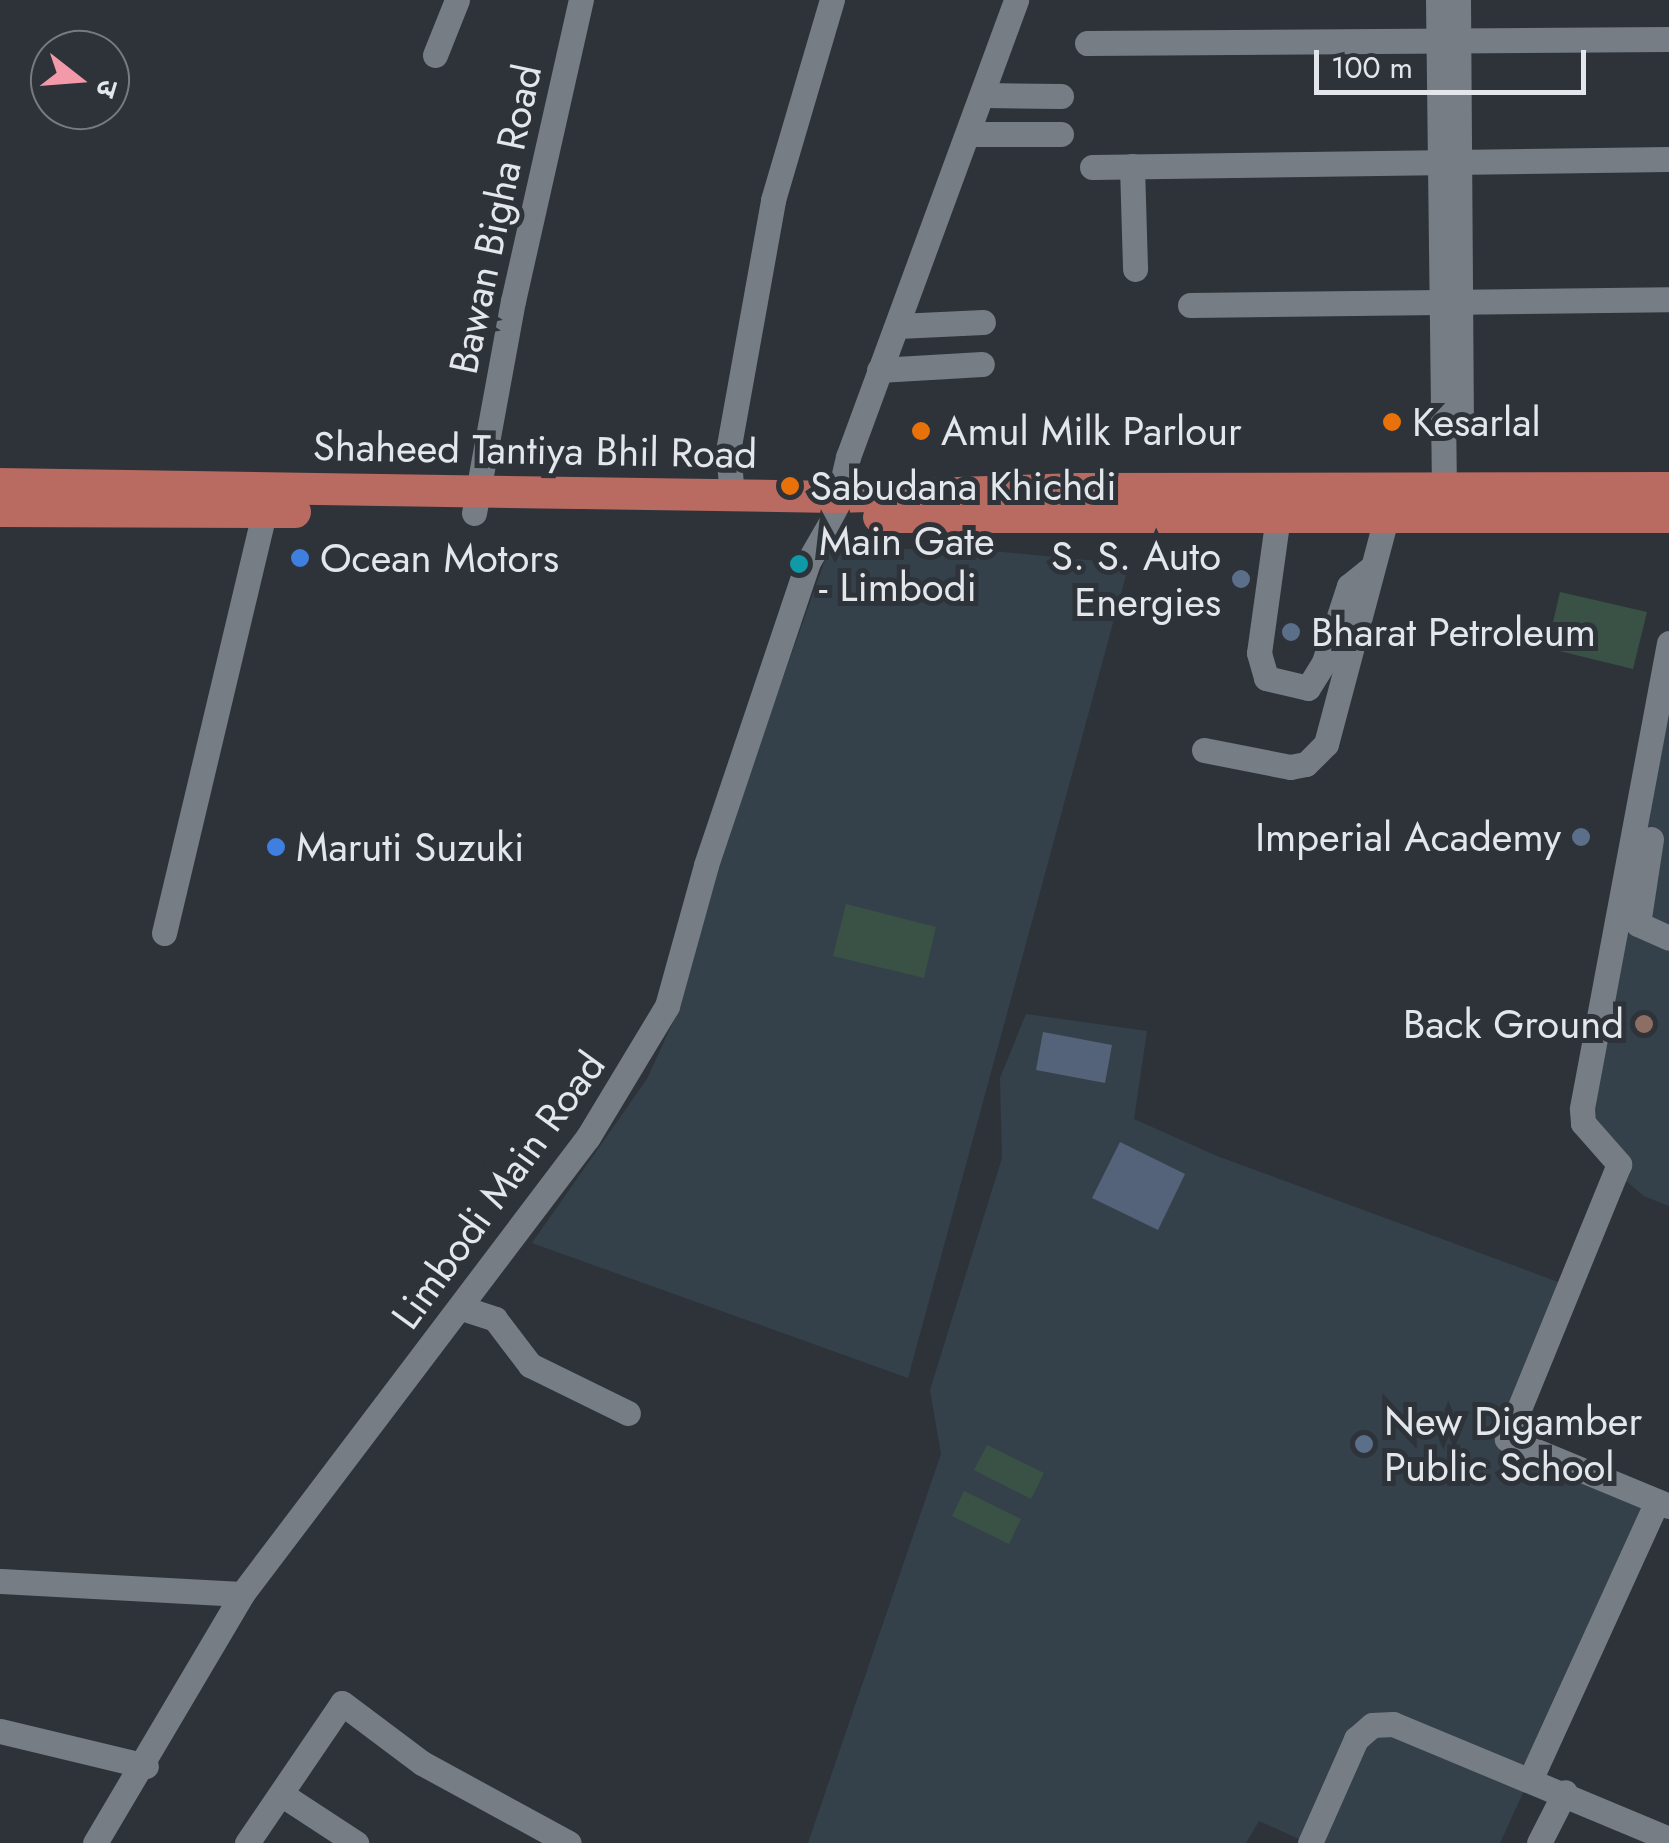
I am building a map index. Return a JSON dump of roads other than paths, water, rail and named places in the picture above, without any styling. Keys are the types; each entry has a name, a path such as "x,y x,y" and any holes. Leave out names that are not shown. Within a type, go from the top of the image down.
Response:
{"main road":[{"name":"Shaheed Tantiya Bhil Road","path":"0,484 476,502 1278,516 1424,500 1669,517"},
{"name":"Shaheed Tantiya Bhil Road","path":"0,511 264,512 732,495 835,507 1424,500 1669,488"}],"street":[{"path":"435,55 457,0"},
{"name":"Bawan Bigha Road","path":"476,502 581,0"},
{"path":"732,495 728,451 773,200 832,0"},
{"name":"Limbodi Main Road","path":"96,1843 146,1766 242,1594 462,1308 510,1234 588,1137 667,1006 706,866 808,562 835,507 879,370 985,95 1016,0"},
{"path":"1278,516 1259,653 1266,678 1308,688 1324,662 1349,586 1372,568 1424,500 1451,302 1448,41 1438,0"},
{"path":"1448,41 1458,0"},
{"path":"1087,43 1669,39"},
{"path":"985,95 1061,96"},
{"path":"970,134 1062,134"},
{"path":"1092,167 1669,159"},
{"path":"1132,166 1135,269"},
{"path":"1190,305 1669,299"},
{"path":"898,326 983,322"},
{"path":"879,370 982,364"},
{"path":"164,933 264,512"},
{"path":"1204,750 1290,767 1306,764 1326,744 1372,568"},
{"path":"1531,1778 1663,1504 1507,1439 1619,1164 1583,1123 1582,1109 1669,643"},
{"path":"1669,726 1638,924 1669,938"},
{"path":"462,1308 495,1319 530,1365 628,1413"},
{"path":"2,1581 242,1594"},
{"path":"248,1843 342,1703 422,1763 569,1843"},
{"path":"1310,1843 1356,1738 1372,1725 1393,1724 1669,1838"},
{"path":"0,1731 146,1766"},
{"path":"1539,1843 1564,1792"},
{"path":"281,1794 356,1843"}],"water":[{"path":"1043,1032 1112,1045 1105,1083 1036,1070"},
{"path":"1120,1142 1185,1174 1158,1230 1092,1198"}],"place":[{"name":"Kesarlal","path":"1392,422"},
{"name":"Amul Milk Parlour","path":"921,431"},
{"name":"Sabudana Khichdi","path":"790,486"},
{"name":"Ocean Motors","path":"300,558"},
{"name":"Main Gate - Limbodi","path":"799,564"},
{"name":"S. S. Auto Energies","path":"1241,579"},
{"name":"Bharat Petroleum","path":"1291,632"},
{"name":"Imperial Academy","path":"1581,837"},
{"name":"Maruti Suzuki","path":"276,847"},
{"name":"Back Ground","path":"1644,1024"},
{"name":"New Digamber Public School","path":"1364,1444"}]}
